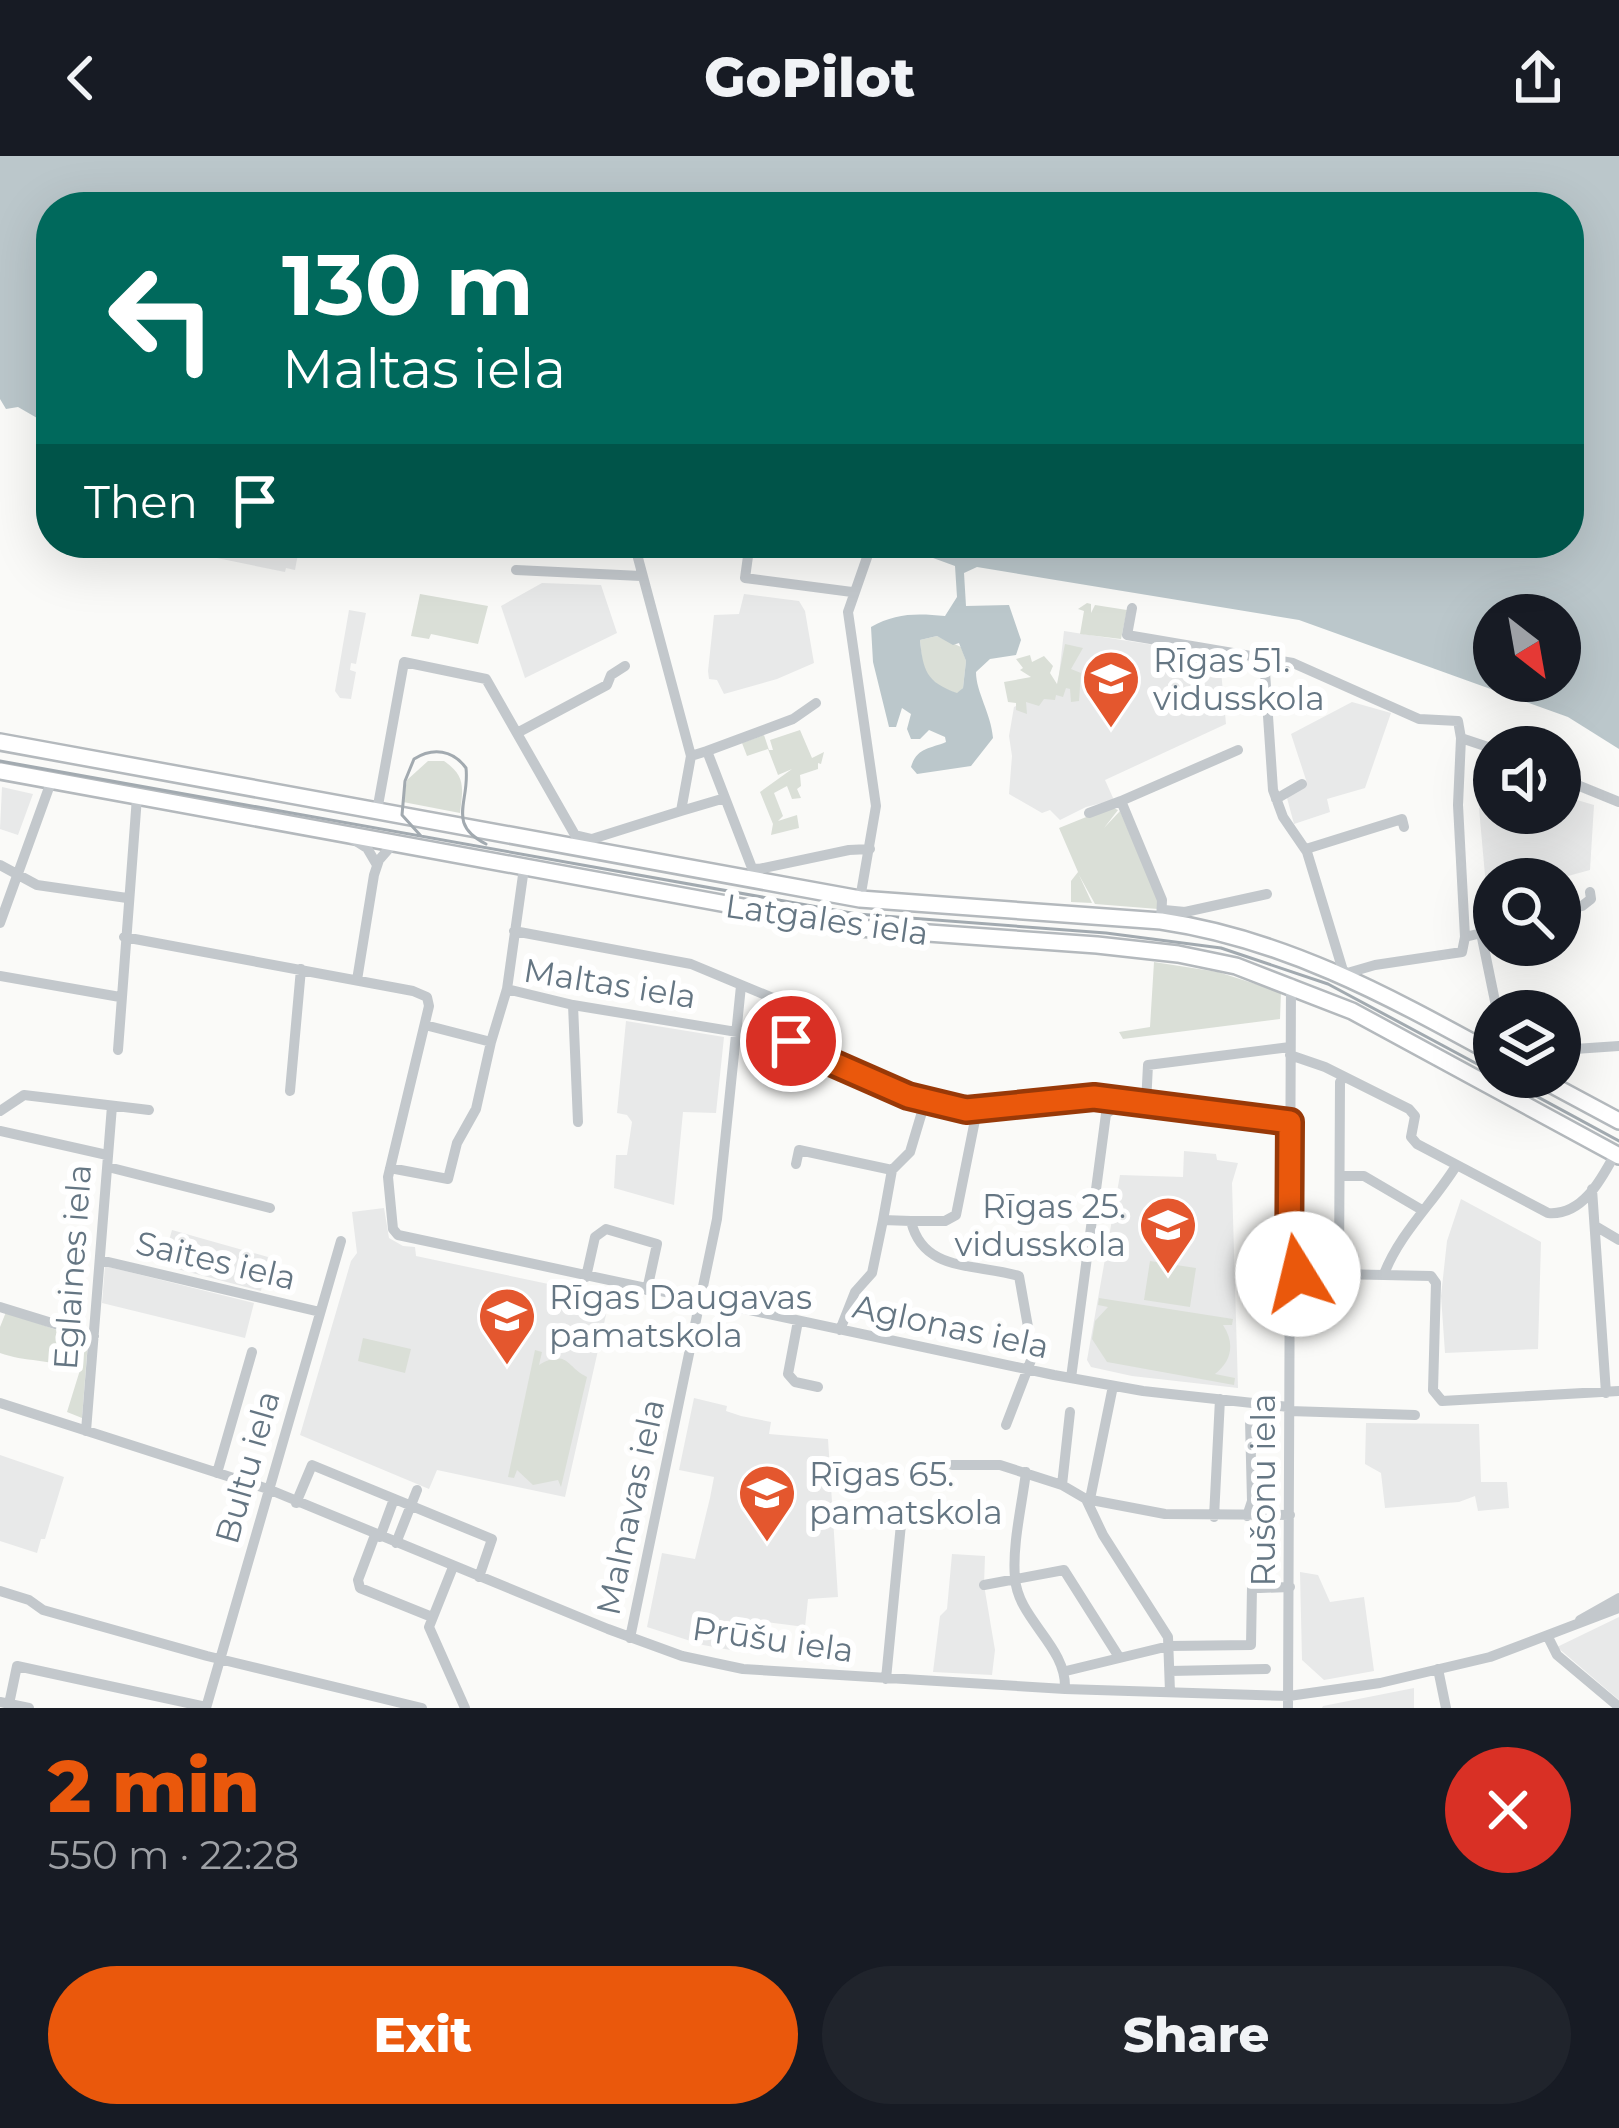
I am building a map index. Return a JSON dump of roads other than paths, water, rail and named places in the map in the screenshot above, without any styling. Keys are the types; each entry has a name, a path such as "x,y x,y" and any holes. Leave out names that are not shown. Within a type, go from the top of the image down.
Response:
{"highway":[{"name":"Latgales iela","path":"0,742 758,875 860,899 1162,916 1238,935 1345,974 1473,1043"},
{"path":"137,796 142,768"},
{"name":"Latgales iela","path":"0,771 895,932 1097,945 1236,966 1352,1011 1617,1155"},
{"path":"895,932 898,904"},
{"path":"1576,1098 1619,1121"}],"street":[{"path":"637,558 691,756 681,811"},
{"path":"748,558 745,578 852,592"},
{"path":"860,899 876,806 850,633 852,592 866,558"},
{"path":"516,570 640,576"},
{"path":"1132,608 1127,635 1293,662 1419,719 1458,721 1462,952"},
{"path":"1264,657 1276,799 1306,849 1345,974 1375,964 1473,950"},
{"path":"377,811 404,662 486,680 582,843 725,798"},
{"path":"517,733 607,685 610,675 625,666"},
{"path":"691,756 793,719 816,703"},
{"path":"1461,738 1473,742"},
{"path":"1089,813 1238,749"},
{"path":"707,751 758,875 849,850 870,850"},
{"path":"0,923 51,782"},
{"path":"1276,799 1302,784"},
{"path":"1581,787 1619,802"},
{"path":"118,1050 137,796"},
{"path":"1121,801 1162,916 1268,894"},
{"path":"1306,849 1402,819 1404,827"},
{"path":"346,835 367,848 377,865"},
{"path":"356,980 377,865 393,844"},
{"path":"0,866 37,885 127,898"},
{"path":"507,988 524,868"},
{"path":"1581,906 1591,899 1590,892"},
{"path":"514,931 691,964 792,1006 796,1013 791,1041"},
{"path":"1465,937 1473,935"},
{"path":"124,937 423,993 430,1001 390,1168"},
{"path":"290,1091 301,969"},
{"path":"0,976 120,997"},
{"name":"Rušonu iela","path":"1288,1702 1291,984"},
{"name":"Malnavas iela","path":"630,1638 718,1219 741,986"},
{"name":"Maltas iela","path":"390,1168 448,1179 457,1143 476,1109 507,988 573,1006 791,1041 925,1102 977,1110 1094,1097 1290,1122"},
{"path":"573,1006 578,1122"},
{"path":"425,1025 491,1042"},
{"path":"1581,1049 1619,1046"},
{"path":"1145,1104 1148,1065 1290,1051 1409,1109 1415,1116 1411,1137 1417,1144 1554,1214 1578,1205 1617,1155"},
{"path":"1339,1274 1340,1082 1344,1077"},
{"path":"0,1112 23,1095 148,1110"},
{"path":"1071,1378 1106,1114 1094,1097"},
{"path":"1106,1114 1122,1101"},
{"path":"840,1330 855,1292 872,1274 892,1170 910,1152 925,1102"},
{"name":"Eglaines iela","path":"86,1431 112,1106"},
{"path":"883,1220 945,1220 956,1215 977,1110"},
{"path":"0,1131 270,1208"},
{"path":"796,1164 799,1150 892,1170"},
{"path":"1384,1274 1422,1210 1436,1198 1456,1166"},
{"name":"Aglonas iela","path":"390,1168 387,1184 395,1233 1071,1378 1289,1409 1415,1414"},
{"path":"1340,1176 1364,1176 1422,1210"},
{"path":"1289,1273 1427,1274 1434,1279 1433,1392 1442,1401 1612,1392 1592,1189"},
{"path":"911,1221 919,1245 932,1257 1019,1276 1033,1345 1030,1370 1006,1425"},
{"path":"1597,1227 1619,1240"},
{"path":"586,1277 595,1237 606,1229 657,1244 647,1290"},
{"name":"Bultu iela","path":"206,1707 341,1241"},
{"name":"Saites iela","path":"100,1260 320,1312"},
{"path":"0,1306 94,1336"},
{"path":"798,1322 788,1374 795,1382 818,1387"},
{"path":"217,1473 252,1352"},
{"path":"1113,1385 1088,1499 1103,1535 1168,1637 1171,1692"},
{"path":"1214,1517 1220,1399"},
{"name":"Prūšu iela","path":"0,1403 268,1489 630,1638 682,1656 743,1669 1288,1702 1438,1669 1548,1637 1619,1608"},
{"path":"1062,1485 1070,1412"},
{"path":"1247,1516 1252,1501 1250,1420"},
{"path":"296,1503 312,1465 492,1539 479,1577"},
{"path":"952,1465 1000,1465 1062,1485 1088,1499 1142,1510 1214,1517 1290,1515"},
{"path":"1026,1472 1015,1579 1066,1671 1065,1689"},
{"path":"396,1544 417,1490"},
{"path":"394,1499 358,1580 360,1588 432,1617"},
{"path":"886,1679 901,1524"},
{"path":"453,1567 430,1633 466,1708"},
{"path":"984,1585 1064,1570 1119,1658"},
{"path":"1066,1671 1169,1646 1251,1645 1252,1587 1290,1587"},
{"path":"0,1591 43,1610 422,1708"},
{"name":"Prūšu iela","path":"1574,1626 1619,1598"},
{"path":"1548,1637 1557,1654 1619,1707"},
{"path":"29,1708 5,1703 17,1666 206,1707"},
{"path":"1170,1671 1266,1669"},
{"path":"1438,1669 1446,1708"}],"tram line":[{"path":"421,836 402,815 405,781 414,759 442,752 466,768 463,820 486,844"},
{"path":"0,761 857,914 1106,933 1221,948 1328,984 1473,1062"},
{"path":"1540,1098 1619,1141"}],"place":[{"name":"Rīgas 51. vidusskola","path":"1111,730"},
{"name":"Rīgas 25. vidusskola","path":"1168,1276"},
{"name":"Rīgas Daugavas pamatskola","path":"507,1367"},
{"name":"Rīgas 65. pamatskola","path":"767,1544"}]}
